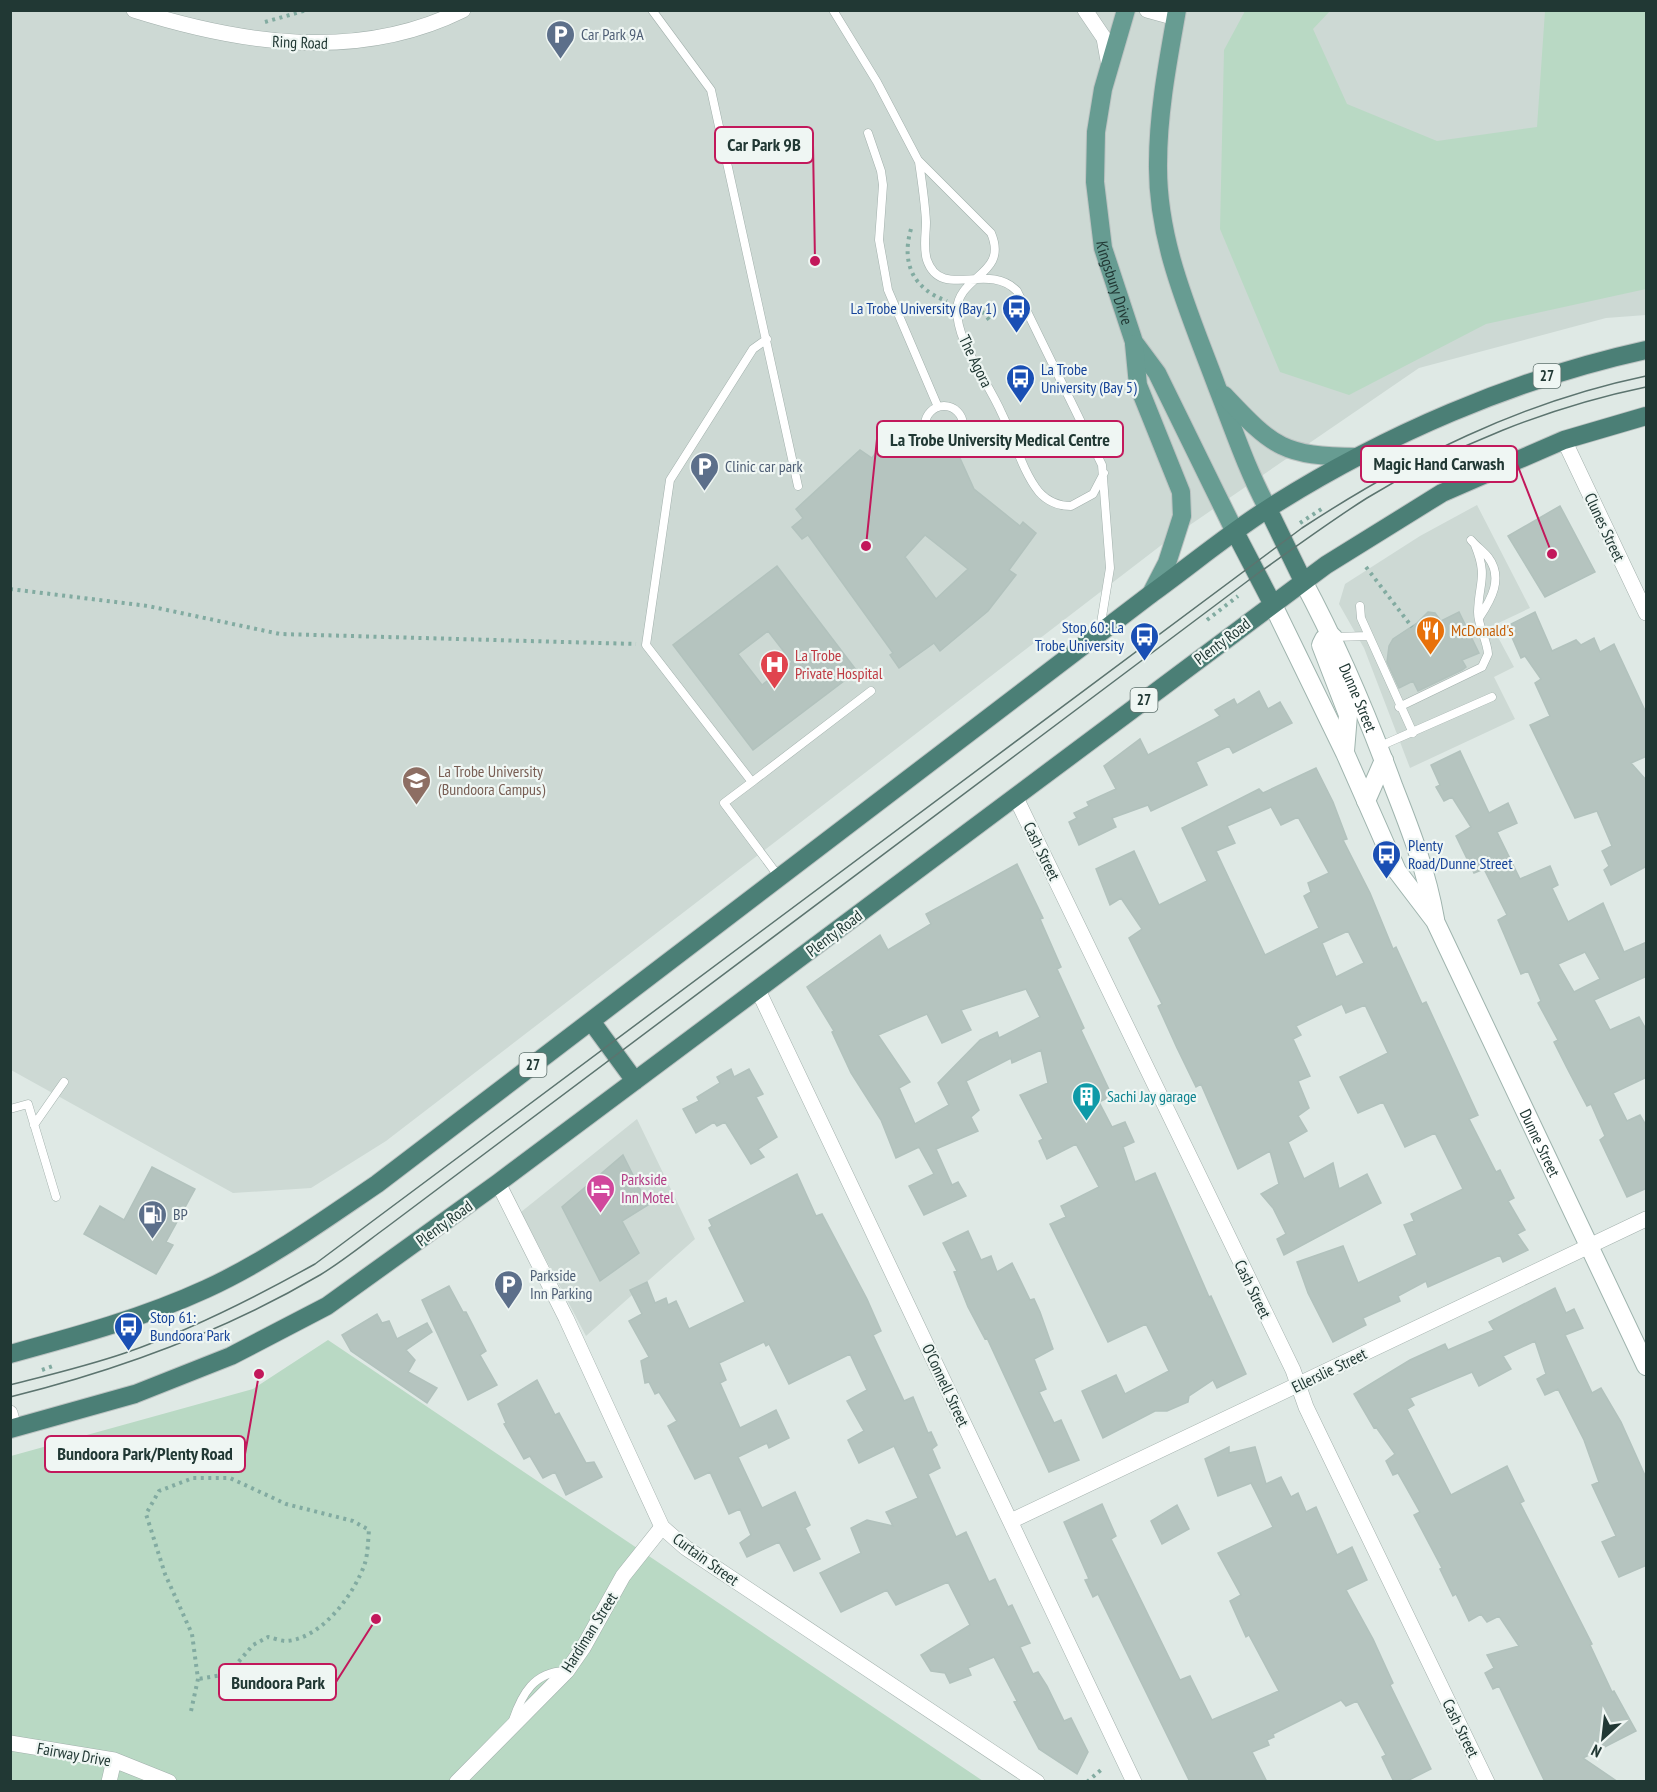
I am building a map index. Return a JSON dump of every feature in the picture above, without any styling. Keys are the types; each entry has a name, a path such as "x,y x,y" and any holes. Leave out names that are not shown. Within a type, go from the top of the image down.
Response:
{"highway":[{"name":"27","path":"10,1354 113,1325 205,1290 295,1240 377,1184 1151,594 1268,509 1359,457 1451,413 1547,376 1647,350"},
{"name":"Plenty Road","path":"12,1423 135,1394 231,1356 327,1306 635,1082 1303,581 1434,497 1564,440 1647,416"},
{"path":"1268,509 1303,581"},
{"path":"1235,532 1272,603"},
{"path":"591,1021 635,1082"}],"main road":[{"name":"Kingsbury Drive","path":"1126,10 1108,66 1096,132 1095,182 1103,248 1134,342 1157,373 1235,532"},
{"path":"1173,13 1159,126 1158,166 1162,227 1177,283 1254,482 1268,509"},
{"path":"1134,342 1138,385 1181,492 1182,519 1167,563 1151,594"},
{"path":"1218,390 1262,436 1277,445 1293,451 1325,457 1359,457"},
{"name":"Dunne Street","path":"1303,581 1333,637 1381,754 1425,869 1435,921"},
{"name":"Dunne Street","path":"1272,603 1345,753 1397,871 1435,921 1588,1248 1647,1366"},
{"path":"1333,637 1324,639 1322,645 1348,715 1345,753"},
{"path":"1366,801 1381,754"}],"street":[{"name":"Ring Road","path":"134,10 250,39 331,44 372,40 403,33 463,10"},
{"path":"1085,10 1104,38 1108,66"},
{"path":"1147,10 1173,13"},
{"name":"Clunes Street","path":"1564,440 1647,614"},
{"name":"Cash Street","path":"1016,798 1486,1782"},
{"name":"O'Connell Street","path":"758,990 1134,1782"},
{"name":"Curtain Street","path":"498,1183 566,1318 662,1527 686,1548 1037,1782"},
{"name":"Ellerslie Street","path":"1011,1521 1647,1219"},
{"name":"Hardiman Street","path":"457,1782 567,1671 583,1648 623,1576 662,1527"},
{"name":"Fairway Drive","path":"10,1743 114,1760 170,1782"},
{"path":"109,1782 114,1760"}],"lane":[{"path":"652,10 711,90 798,486"},
{"path":"833,10 877,82 918,160 991,233 995,245 993,259 977,279 963,290 958,303"},
{"path":"868,134 879,164 883,185 879,240 888,290 938,406"},
{"path":"918,160 925,210 925,251 929,264 946,279 957,282 996,278 1017,291 1104,472 1110,568 1099,635"},
{"name":"The Agora","path":"958,303 958,321 963,339 1039,492 1057,504 1075,505 1087,500 1095,492 1104,472"},
{"path":"752,782 646,645 670,480 753,349 767,339"},
{"path":"938,406 957,411 963,422 961,435 950,443 933,441 926,431 928,414 938,406"},
{"path":"1399,707 1482,667 1488,654 1479,630 1479,618 1484,570 1473,543 1488,557 1496,581 1492,597 1479,618"},
{"path":"1360,606 1361,618 1399,707 1413,732"},
{"path":"1333,637 1370,636"},
{"path":"779,877 724,803 871,691"},
{"path":"1381,754 1413,732 1492,697"},
{"path":"34,1125 64,1082"},
{"path":"10,1109 27,1104 56,1197"}],"path":[{"path":"913,225 907,244 909,269 918,283 929,293 975,307 992,322"},
{"path":"1300,524 1323,508"},
{"path":"1366,567 1412,627"},
{"path":"10,589 148,606 280,634 646,645"},
{"path":"1207,620 1238,596"},
{"path":"42,1370 53,1366"},
{"path":"190,1711 198,1679 192,1634 165,1574 146,1514 159,1491 193,1478 230,1478 286,1504 353,1521 369,1530 365,1562 347,1601 323,1624 306,1635 285,1641 268,1637 253,1645 228,1674 198,1679"},
{"path":"1087,1782 1102,1769"}],"shaded area":[{"name":"La Trobe University (Bundoora Campus)","path":"11,11 1646,11 1646,315 1606,318 1419,368 1168,540 386,1141 311,1188 233,1193 11,1070"},
{"path":"1477,505 1530,608 1492,626 1514,667 1494,677 1515,719 1410,768 1364,648 1339,604 1345,584 1420,536"},
{"name":"Parkside Inn Motel","path":"637,1119 695,1239 586,1336 521,1212"}],"green space":[{"path":"1245,11 1330,11 1313,29 1347,104 1437,141 1537,127 1545,11 1646,11 1646,289 1486,324 1349,395 1280,372 1220,229 1224,50"},
{"path":"328,1340 983,1781 11,1782 11,1456 253,1389"}],"building":[{"path":"944,423 974,489 1020,526 1023,522 1036,533 1009,570 1016,575 988,611 940,651 934,643 899,668 890,655 893,653 808,535 802,539 792,527 803,518 796,509 860,450 872,458 895,426 924,446","holes":["925,535 968,569 936,599 905,557"]},
{"path":"1560,506 1595,572 1545,597 1508,536"},
{"name":"La Trobe Private Hospital","path":"777,566 857,671 753,750 673,645","holes":["768,631 792,662 762,685 738,654"]},
{"name":"McDonald's","path":"1428,612 1435,613 1441,621 1459,612 1479,653 1462,660 1466,667 1462,670 1418,691 1413,681 1399,688 1387,662 1389,646 1393,639 1417,623"},
{"path":"1535,612 1552,651 1576,640 1581,645 1594,638 1600,652 1614,644 1647,715 1647,756 1631,763 1647,781 1647,866 1611,885 1604,870 1609,866 1602,851 1612,846 1597,811 1575,818 1530,725 1550,716 1535,683 1541,679 1525,656 1521,658 1507,626"},
{"path":"1259,691 1268,709 1280,702 1292,723 1233,753 1229,746 1196,762 1207,785 1151,811 1148,805 1112,818 1116,827 1079,845 1069,822 1077,818 1074,813 1089,806 1087,802 1116,789 1104,766 1140,739 1148,755 1220,716 1215,710 1234,699 1237,705"},
{"path":"1460,751 1489,813 1508,803 1517,823 1497,832 1520,879 1550,866 1558,885 1552,888 1568,922 1603,903 1624,952 1647,942 1647,976 1594,1000 1610,1030 1639,1017 1647,1031 1647,1077 1613,1093 1627,1121 1640,1115 1647,1127 1647,1188 1627,1197 1600,1140 1605,1136 1591,1104 1587,1106 1567,1068 1554,1042 1558,1040 1538,1003 1541,1001 1528,971 1521,974 1498,920 1507,915 1484,869 1474,873 1456,836 1471,827 1452,797 1444,801 1436,787 1440,785 1431,765","holes":["1585,952 1600,979 1574,992 1558,964"]},
{"path":"1316,768 1333,802 1347,839 1343,840 1370,893 1393,949 1396,947 1422,1004 1426,1002 1478,1115 1469,1119 1496,1172 1500,1170 1514,1198 1508,1201 1525,1230 1517,1234 1528,1250 1503,1262 1500,1255 1428,1287 1426,1281 1398,1296 1400,1301 1363,1318 1366,1325 1333,1342 1308,1293 1297,1262 1343,1246 1358,1283 1417,1255 1404,1225 1414,1221 1411,1214 1463,1189 1435,1133 1405,1147 1383,1102 1358,1113 1340,1077 1388,1053 1365,1005 1346,1013 1342,1004 1296,1026 1301,1035 1293,1039 1310,1076 1298,1081 1309,1108 1298,1116 1307,1131 1288,1142 1304,1179 1333,1163 1339,1189 1367,1174 1381,1203 1284,1255 1277,1239 1286,1234 1273,1208 1261,1194 1279,1184 1270,1151 1238,1169 1201,1084 1196,1087 1177,1048 1158,1006 1162,1004 1129,938 1142,929 1121,898 1110,905 1096,869 1134,851 1159,905 1207,881 1182,828 1259,789 1263,793","holes":["1271,807 1281,825 1298,817 1329,873 1308,883 1311,892 1304,896 1319,928 1265,955 1216,851 1235,843 1227,826","1348,931 1364,963 1336,977 1322,943"]},
{"path":"1017,864 1043,918 1040,919 1061,967 1057,969 1084,1028 1081,1030 1112,1096 1099,1102 1112,1127 1125,1122 1134,1142 1123,1147 1135,1182 1155,1173 1209,1297 1211,1296 1246,1374 1217,1388 1213,1380 1189,1396 1188,1402 1167,1411 1155,1411 1103,1438 1082,1391 1116,1375 1125,1394 1169,1371 1146,1324 1108,1342 1050,1224 1066,1217 1061,1206 1099,1187 1076,1144 1047,1159 1039,1141 1043,1139 1020,1095 1048,1083 1041,1050 1012,1063 1011,1058 966,1081 979,1110 971,1117 978,1131 936,1149 952,1185 958,1182 966,1196 924,1215 909,1186 934,1174 919,1147 896,1158 881,1120 851,1073 832,1032 834,1031 807,987 880,935 888,950 931,924 926,914","holes":["1026,989 1040,1017 999,1038 997,1032 980,1040 938,1083 949,1105 915,1124 899,1088 910,1082 878,1035 927,1014 942,1043 971,1030 961,1010"]},
{"path":"731,1069 734,1077 749,1069 763,1094 756,1097 777,1137 758,1149 764,1157 751,1164 725,1122 717,1126 714,1122 696,1133 683,1109 699,1101 697,1097 720,1083 717,1077"},
{"name":"Parkside Inn Motel","path":"623,1155 648,1205 622,1221 639,1253 600,1281 562,1207"},
{"path":"152,1167 195,1189 166,1242 173,1245 156,1274 84,1234 100,1206 124,1220"},
{"path":"797,1174 816,1216 822,1214 867,1299 881,1331 873,1335 904,1401 913,1397 928,1433 931,1432 937,1445 932,1449 940,1468 928,1474 956,1537 966,1532 989,1582 995,1579 1008,1607 1012,1605 1030,1643 1020,1647 1033,1674 1038,1672 1064,1721 1071,1718 1088,1752 1077,1774 1039,1749 1014,1702 1017,1701 994,1657 968,1668 971,1675 950,1683 945,1673 931,1671 921,1655 970,1625 948,1582 896,1605 887,1590 841,1612 820,1573 861,1553 851,1528 867,1520 893,1526 886,1512 918,1498 894,1446 859,1463 848,1440 864,1431 847,1401 867,1390 850,1354 789,1384 769,1344 766,1346 764,1342 719,1363 726,1380 720,1383 740,1428 776,1410 789,1438 769,1448 767,1443 738,1457 762,1508 795,1492 810,1525 805,1528 820,1559 794,1571 779,1542 747,1557 740,1543 751,1535 740,1509 729,1514 710,1472 695,1479 668,1426 677,1421 659,1392 655,1394 649,1382 645,1383 641,1361 649,1357 629,1321 642,1314 630,1290 647,1282 655,1303 666,1298 668,1305 676,1301 689,1329 745,1302 709,1228 712,1226 709,1220"},
{"path":"968,1231 981,1260 991,1256 997,1272 1012,1263 1030,1300 1034,1299 1053,1349 1034,1359 1046,1389 1039,1392 1054,1423 1061,1420 1079,1460 1049,1472 987,1338 985,1339 968,1307 954,1272 957,1271 943,1243"},
{"path":"449,1286 463,1312 466,1312 486,1351 480,1355 497,1385 468,1400 422,1300"},
{"path":"1555,1288 1566,1313 1574,1309 1583,1328 1565,1335 1592,1393 1601,1388 1621,1422 1647,1480 1647,1565 1619,1577 1602,1542 1616,1536 1592,1485 1599,1482 1584,1440 1558,1389 1545,1395 1537,1379 1546,1374 1535,1341 1503,1356 1511,1369 1479,1386 1472,1372 1410,1398 1414,1405 1407,1409 1451,1495 1507,1466 1524,1501 1520,1503 1592,1644 1590,1645 1612,1692 1614,1691 1636,1731 1583,1758 1618,1782 1545,1782 1499,1686 1493,1689 1485,1673 1494,1668 1487,1655 1519,1646 1499,1616 1487,1622 1481,1614 1469,1621 1456,1594 1453,1596 1440,1569 1442,1568 1414,1515 1420,1512 1398,1473 1393,1475 1386,1461 1395,1454 1376,1427 1374,1428 1354,1394 1410,1360 1445,1344 1448,1350 1494,1330 1489,1322"},
{"path":"377,1314 382,1323 389,1321 397,1339 427,1323 432,1332 406,1350 415,1360 408,1372 437,1388 427,1403 351,1351 342,1335"},
{"path":"537,1380 555,1415 559,1413 586,1463 594,1462 602,1477 566,1495 555,1472 543,1478 530,1456 524,1459 504,1424 506,1423 498,1404"},
{"path":"1229,1447 1229,1453 1255,1447 1266,1484 1281,1477 1291,1497 1298,1493 1306,1512 1316,1507 1337,1555 1352,1547 1367,1580 1346,1590 1373,1639 1393,1683 1390,1685 1431,1769 1405,1782 1394,1782 1382,1757 1386,1755 1357,1701 1346,1706 1341,1700 1273,1734 1274,1737 1267,1740 1269,1745 1252,1752 1267,1782 1190,1782 1098,1594 1093,1597 1085,1580 1089,1579 1064,1522 1102,1504 1116,1536 1111,1539 1180,1680 1190,1676 1212,1720 1279,1691 1249,1635 1246,1637 1230,1601 1241,1595 1218,1553 1273,1527 1251,1483 1218,1496 1205,1459"},
{"path":"1177,1505 1189,1529 1162,1544 1151,1521"}],"tram line":[{"path":"10,1385 96,1362 150,1344 222,1313 315,1264 1302,528 1383,478 1467,436 1555,401 1646,376"},
{"path":"10,1397 91,1375 170,1347 246,1314 320,1275 346,1258 1257,574 1339,516 1399,479 1502,430 1573,405 1646,387"}],"place":[{"name":"Car Park 9A","path":"560,60"},
{"name":"Car Park 9B","path":"815,261"},
{"name":"La Trobe University (Bay 1)","path":"1017,334"},
{"name":"La Trobe University (Bay 5)","path":"1020,404"},
{"name":"Clinic car park","path":"704,492"},
{"name":"La Trobe University Medical Centre","path":"866,546"},
{"name":"Magic Hand Carwash","path":"1552,554"},
{"name":"McDonald's","path":"1430,656"},
{"name":"Stop 60: La Trobe University","path":"1145,662"},
{"name":"La Trobe Private Hospital","path":"774,690"},
{"name":"La Trobe University (Bundoora Campus)","path":"417,806"},
{"name":"Plenty Road/Dunne Street","path":"1387,880"},
{"name":"Sachi Jay garage","path":"1086,1122"},
{"name":"Parkside Inn Motel","path":"600,1214"},
{"name":"BP","path":"152,1240"},
{"name":"Parkside Inn Parking","path":"509,1310"},
{"name":"Stop 61: Bundoora Park","path":"129,1352"},
{"name":"Bundoora Park/Plenty Road","path":"259,1374"},
{"name":"Bundoora Park","path":"376,1619"}]}
